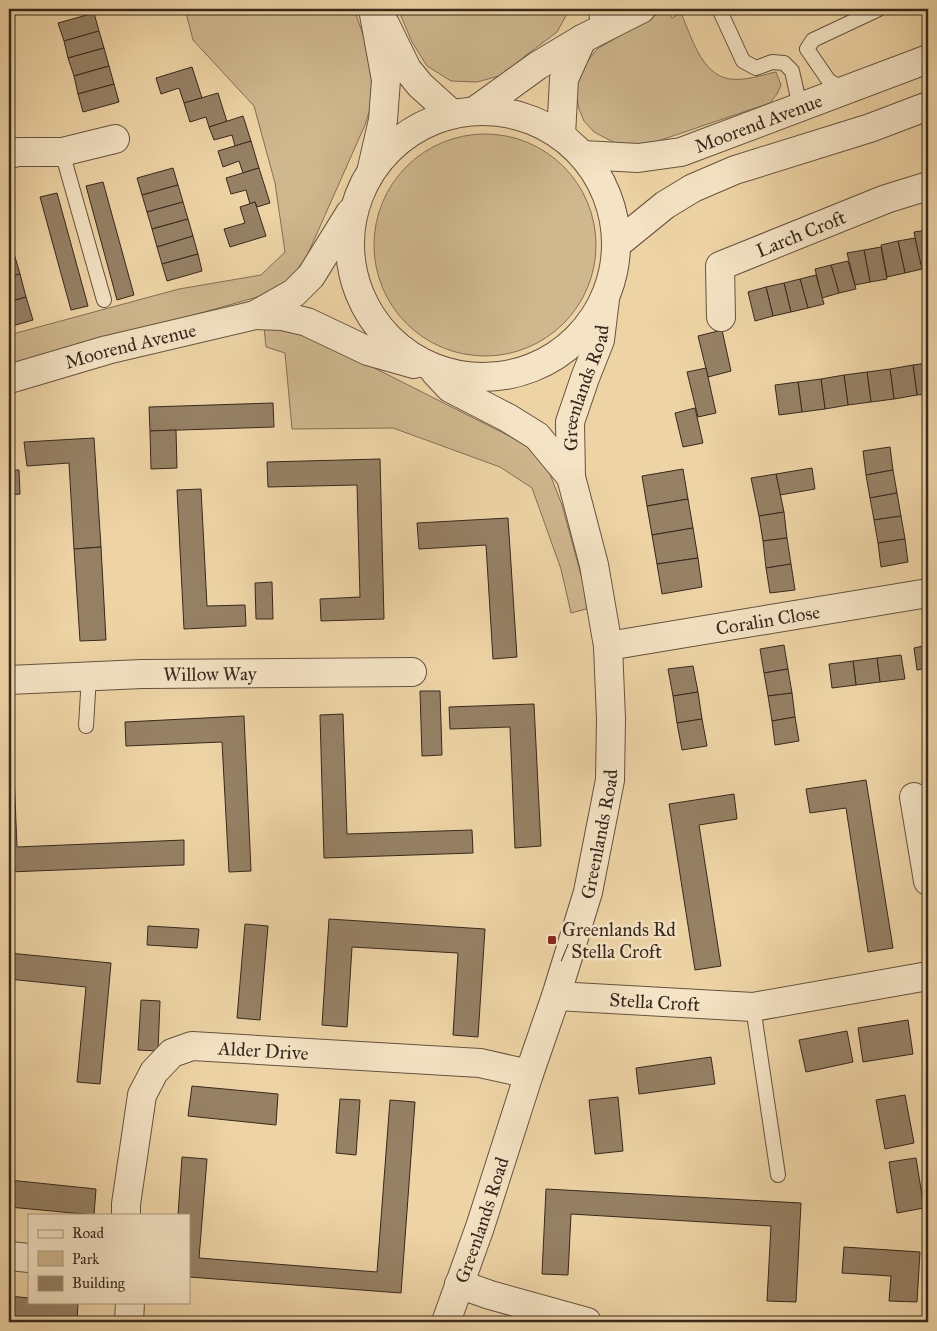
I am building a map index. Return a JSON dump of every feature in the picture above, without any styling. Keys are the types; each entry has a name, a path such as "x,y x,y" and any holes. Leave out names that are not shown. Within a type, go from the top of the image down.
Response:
{"street":[{"path":"372,168 383,120 386,80 373,9"},
{"path":"377,9 407,69 420,85 464,112"},
{"path":"464,112 537,66 592,26 641,9"},
{"path":"561,135 564,79 592,26"},
{"name":"Moorend Avenue","path":"582,155 638,158 680,152 928,59"},
{"name":"Moorend Avenue","path":"617,244 665,204 694,188 736,170 870,128 928,106"},
{"path":"354,207 364,182 378,160 419,126 464,112 487,110 517,115 561,135 582,155 604,188 613,213 617,244 612,278 605,299"},
{"path":"9,154 18,152 62,152 115,139"},
{"name":"Larch Croft","path":"721,316 720,266 886,200 928,186"},
{"name":"Moorend Avenue","path":"255,315 294,293 311,276 354,207"},
{"name":"Greenlands Road","path":"354,207 349,254 354,279 374,322 397,346 450,388 508,418 537,436 572,477"},
{"name":"Moorend Avenue","path":"9,379 107,350 255,315 282,316 306,322 368,351 428,369 476,377 504,376 534,367 553,358 578,338 592,321 605,299"},
{"name":"Greenlands Road","path":"446,1322 480,1227 588,892 610,780 611,719 608,646 594,565 572,477 570,422 600,340 605,299"},
{"name":"Coralin Close","path":"608,646 928,593"},
{"name":"Willow Way","path":"9,680 89,676 238,673 412,672"},
{"path":"914,797 924,834 928,881"},
{"name":"Stella Croft","path":"556,996 753,1007 928,976"},
{"name":"Alder Drive","path":"126,1214 142,1095 154,1072 172,1053 192,1046 480,1063 529,1074"},
{"path":"9,1256 28,1258"},
{"path":"459,1284 490,1295 587,1322"},
{"path":"129,1322 130,1304"}],"lane":[{"path":"724,9 720,11 743,61 756,68 772,62 784,63 792,71 800,107"},
{"path":"846,90 829,81 807,49 813,40 879,9"},
{"path":"62,152 104,300"},
{"path":"86,726 89,676"},
{"path":"753,1007 778,1175"}],"green space":[{"path":"185,9 354,9 374,66 375,94 365,125 306,258 292,276 275,292 28,362 9,360 9,335 179,289 261,275 285,252 275,183 254,106 193,40"},
{"path":"398,9 568,9 557,32 525,56 506,74 477,82 451,81 427,66 412,42"},
{"path":"666,9 672,18 681,13 698,53 704,62 720,76 730,79 742,79 776,72 781,85 770,103 658,141 638,146 619,145 594,132 584,121 576,94 578,77 597,49"},
{"path":"485,134 507,136 527,142 555,159 571,175 588,203 594,223 596,245 594,267 588,287 571,315 555,331 527,348 507,354 485,356 463,354 443,348 415,331 399,315 382,287 376,267 374,245 376,223 382,203 399,175 415,159 443,142 463,136"},
{"path":"264,327 303,332 525,444 546,464 562,505 590,608 571,613 561,569 532,488 500,467 393,428 292,429 285,353 266,347"}],"building":[{"path":"94,13 99,31 64,41 58,23"},
{"path":"99,31 104,48 68,58 64,41"},
{"path":"104,48 109,66 74,76 68,58"},
{"path":"109,66 114,84 78,94 74,76"},
{"path":"192,67 202,98 184,103 179,88 161,94 156,78"},
{"path":"114,84 119,102 83,112 78,94"},
{"path":"218,93 227,122 209,127 206,117 190,122 184,103"},
{"path":"243,116 251,141 235,146 232,135 214,140 209,127"},
{"path":"251,141 259,168 243,173 239,161 223,167 218,151"},
{"path":"173,168 178,185 142,195 137,178"},
{"path":"259,168 270,203 257,207 255,202 250,204 246,190 231,194 226,178"},
{"path":"103,182 134,295 117,300 86,186"},
{"path":"178,185 183,202 147,212 142,195"},
{"path":"57,193 88,306 71,310 40,197"},
{"path":"183,202 188,219 152,229 147,212"},
{"path":"255,202 266,236 230,247 224,229 245,223 240,207"},
{"path":"188,219 193,236 157,247 152,229"},
{"path":"928,230 928,262 920,264 914,232"},
{"path":"193,236 198,254 162,264 157,247"},
{"path":"915,238 922,269 905,273 898,241"},
{"path":"898,241 905,273 887,277 881,245"},
{"path":"881,247 887,279 870,282 864,250"},
{"path":"13,250 20,274 9,277 9,251"},
{"path":"864,250 870,282 855,285 847,253"},
{"path":"198,254 202,271 167,281 162,264"},
{"path":"848,261 856,289 839,293 831,265"},
{"path":"831,265 839,293 822,298 815,269"},
{"path":"20,274 26,297 9,302 9,277"},
{"path":"816,275 824,304 808,308 800,279"},
{"path":"800,279 808,308 791,312 784,283"},
{"path":"784,283 791,312 773,316 766,287"},
{"path":"766,287 773,316 755,321 748,292"},
{"path":"26,297 33,320 9,327 9,302"},
{"path":"722,330 731,371 708,377 698,336"},
{"path":"928,363 928,394 917,395 913,365"},
{"path":"913,365 917,395 894,399 890,369"},
{"path":"706,368 716,413 698,417 687,372"},
{"path":"890,369 894,399 871,402 867,372"},
{"path":"867,372 871,402 848,405 844,375"},
{"path":"844,375 848,405 825,409 821,379"},
{"path":"821,379 825,409 802,412 798,382"},
{"path":"798,382 802,412 779,415 775,385"},
{"path":"273,403 274,427 150,431 149,407"},
{"path":"695,408 703,443 683,447 675,413"},
{"path":"176,430 177,468 151,469 150,431"},
{"path":"94,438 101,547 74,549 69,463 27,466 24,442"},
{"path":"890,447 893,470 866,475 863,451"},
{"path":"380,459 384,619 321,621 320,599 360,597 357,485 268,487 267,462"},
{"path":"812,468 815,489 780,495 776,474"},
{"path":"683,469 688,499 647,506 642,476"},
{"path":"9,470 19,470 20,494 9,495"},
{"path":"893,470 897,493 870,498 866,475"},
{"path":"776,474 784,512 759,516 751,478"},
{"path":"201,489 207,606 245,605 246,626 184,629 177,490"},
{"path":"897,493 901,516 874,520 870,498"},
{"path":"688,499 693,528 652,535 647,506"},
{"path":"784,512 787,538 763,541 759,516"},
{"path":"901,516 905,539 878,543 874,520"},
{"path":"508,518 517,657 493,659 486,545 419,549 417,523"},
{"path":"693,528 698,558 657,564 652,535"},
{"path":"787,538 791,564 766,568 763,541"},
{"path":"905,539 908,562 881,567 878,543"},
{"path":"101,547 106,640 80,641 74,549"},
{"path":"698,558 702,587 662,594 657,564"},
{"path":"791,564 795,590 770,593 766,568"},
{"path":"272,582 273,619 256,619 255,583"},
{"path":"784,645 788,669 764,673 760,649"},
{"path":"928,645 928,668 917,670 914,648"},
{"path":"901,655 905,679 880,682 877,658"},
{"path":"877,658 880,682 856,685 853,661"},
{"path":"853,661 856,685 832,688 829,664"},
{"path":"693,666 698,692 673,696 668,669"},
{"path":"788,669 792,693 768,696 764,673"},
{"path":"420,691 440,691 442,755 422,756"},
{"path":"698,692 702,719 677,723 673,696"},
{"path":"792,693 795,717 772,721 768,696"},
{"path":"534,704 541,846 515,848 510,727 450,729 449,707"},
{"path":"343,714 347,834 472,830 473,853 324,858 320,715"},
{"path":"244,716 251,871 229,872 222,742 126,746 125,722"},
{"path":"795,717 799,741 775,745 772,721"},
{"path":"702,719 707,746 682,750 677,723"},
{"path":"13,750 17,847 184,840 184,865 9,872 9,751"},
{"path":"866,780 893,948 868,952 846,808 810,813 806,789"},
{"path":"734,794 737,819 699,825 721,966 695,970 669,804"},
{"path":"329,919 485,929 478,1037 453,1035 458,953 352,947 347,1027 322,1025"},
{"path":"245,924 268,926 260,1020 237,1018"},
{"path":"148,926 199,929 197,948 147,945"},
{"path":"9,953 111,963 100,1084 77,1082 86,987 9,979"},
{"path":"141,1000 160,1001 158,1051 138,1050"},
{"path":"908,1020 913,1054 863,1062 858,1028"},
{"path":"847,1031 853,1062 806,1072 799,1040"},
{"path":"711,1057 715,1084 639,1094 636,1068"},
{"path":"192,1086 278,1094 276,1125 188,1116"},
{"path":"905,1095 914,1143 885,1149 876,1100"},
{"path":"618,1097 623,1151 595,1154 589,1100"},
{"path":"340,1099 360,1100 356,1155 336,1153"},
{"path":"390,1100 415,1102 401,1293 190,1277 190,1214 178,1214 182,1157 207,1159 199,1258 377,1272"},
{"path":"916,1158 924,1208 897,1213 889,1162"},
{"path":"9,1180 96,1189 94,1214 9,1207"},
{"path":"546,1189 801,1203 796,1302 767,1301 771,1226 571,1214 568,1275 542,1274"},
{"path":"844,1247 920,1252 917,1302 889,1301 891,1276 842,1273"},
{"path":"9,1296 28,1298 28,1304 78,1304 77,1322 9,1320"}],"place":[{"name":"Greenlands Rd / Stella Croft","path":"552,940"}]}
